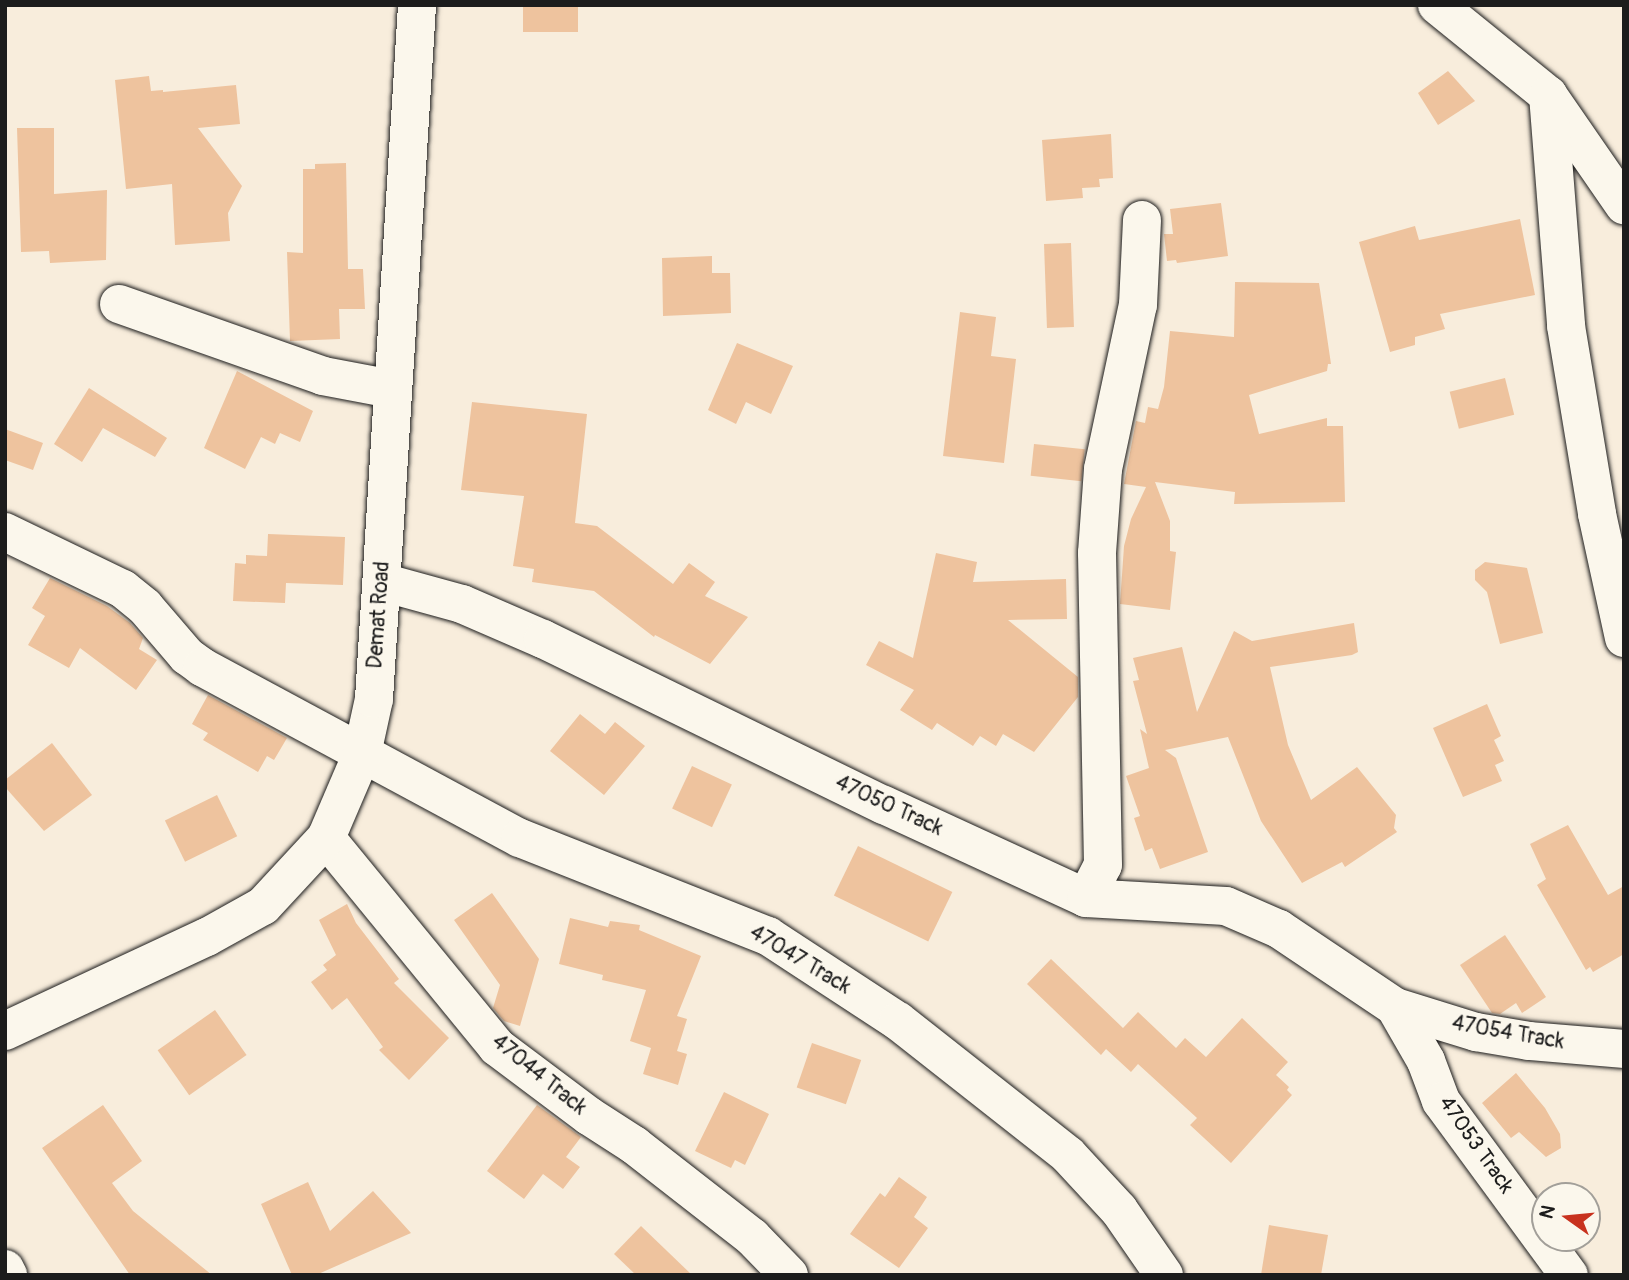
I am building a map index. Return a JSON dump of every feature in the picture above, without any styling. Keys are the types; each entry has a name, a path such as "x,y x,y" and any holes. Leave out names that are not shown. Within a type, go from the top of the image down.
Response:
{"street":[{"name":"Demat Road","path":"5,1031 207,937 263,906 326,838 362,754 374,699 391,389 417,5"},
{"path":"1437,5 1548,95 1624,205"},
{"path":"1548,95 1566,326 1597,514 1624,638"},
{"path":"1086,898 1103,865 1097,554 1103,469 1138,304 1142,220"},
{"path":"119,304 323,376 391,389"},
{"name":"47047 Track","path":"5,532 107,579 135,598 187,656 202,667 520,838 768,936 898,1021 1068,1155 1119,1210 1164,1275"},
{"name":"47050 Track","path":"382,582 462,604 542,639 884,805 1086,898 1226,906 1279,929 1395,1007"},
{"name":"47044 Track","path":"326,838 497,1047 589,1116 645,1153 752,1237 789,1275"},
{"name":"47054 Track","path":"1395,1007 1476,1032 1529,1041 1624,1049"},
{"name":"47053 Track","path":"1395,1007 1426,1061 1441,1101 1569,1275"},
{"path":"5,1269 8,1275"}],"building":[{"path":"523,5 578,5 578,32 523,32"},
{"path":"1448,71 1475,101 1438,125 1418,93"},
{"path":"149,76 151,91 236,85 240,124 198,128 242,186 228,213 230,241 175,245 172,184 126,189 115,80"},
{"path":"17,128 54,128 54,194 107,190 106,260 50,263 49,251 21,252"},
{"path":"1111,134 1113,178 1099,179 1100,187 1082,188 1083,198 1046,201 1042,140"},
{"path":"346,163 348,269 363,269 365,309 339,309 340,339 290,341 287,252 303,253 303,169 315,169 315,164"},
{"path":"1221,203 1228,256 1177,263 1176,260 1167,261 1164,234 1173,234 1170,209"},
{"path":"1520,219 1535,295 1440,314 1445,329 1415,337 1415,345 1390,352 1359,242 1415,226 1419,240"},
{"path":"1071,243 1074,327 1047,328 1044,244"},
{"path":"712,256 712,273 730,273 731,313 663,316 662,258"},
{"path":"1235,282 1319,283 1331,364 1328,364 1327,371 1249,395 1259,434 1327,418 1327,426 1343,426 1345,502 1234,504 1235,492 1155,482 1170,521 1170,551 1176,552 1170,610 1120,604 1124,546 1131,519 1146,487 1124,484 1136,421 1145,423 1148,407 1158,409 1164,387 1170,331 1234,337"},
{"path":"960,312 996,317 991,356 1016,359 1004,463 943,456"},
{"path":"737,343 793,366 771,414 746,402 736,424 708,410"},
{"path":"237,371 313,411 300,442 280,433 275,444 261,437 245,469 204,448"},
{"path":"1505,378 1514,415 1459,429 1450,392"},
{"path":"89,388 167,438 155,457 103,428 82,462 54,444"},
{"path":"472,402 587,414 575,523 597,526 673,584 689,563 715,582 705,596 748,617 710,664 655,635 654,637 594,591 532,582 534,569 513,566 524,496 461,490"},
{"path":"5,429 43,443 33,470 5,460"},
{"path":"1034,444 1085,449 1081,481 1031,476"},
{"path":"268,534 345,537 343,585 286,583 285,603 233,601 235,563 246,564 246,555 267,556"},
{"path":"936,553 977,562 973,582 1066,579 1067,619 1008,620 1078,677 1078,697 1034,752 1003,734 996,746 980,736 973,746 937,723 932,730 900,710 914,690 866,665 879,641 913,658"},
{"path":"1485,562 1527,568 1543,633 1500,644 1487,592 1475,580 1475,570"},
{"path":"50,578 107,606 130,623 143,638 139,649 157,660 136,690 80,648 69,668 28,645 45,616 32,608"},
{"path":"1354,623 1358,652 1270,667 1288,745 1311,800 1357,767 1396,815 1394,828 1397,832 1345,867 1342,862 1302,883 1261,821 1228,737 1165,750 1176,758 1208,852 1160,869 1152,848 1145,851 1134,818 1140,816 1126,776 1149,768 1140,729 1147,734 1133,681 1139,680 1133,658 1182,647 1197,712 1234,631 1252,641"},
{"path":"208,695 287,738 274,760 267,756 258,772 203,740 208,733 192,724"},
{"path":"1487,704 1501,736 1494,740 1504,761 1495,765 1502,781 1463,797 1433,728"},
{"path":"580,714 605,734 615,722 645,746 604,795 550,751"},
{"path":"52,743 92,795 44,831 5,787 5,780"},
{"path":"692,766 732,785 712,827 672,809"},
{"path":"217,795 237,836 185,862 165,820"},
{"path":"1568,825 1608,895 1624,886 1624,954 1593,972 1590,967 1586,970 1537,885 1546,879 1530,844"},
{"path":"858,846 952,892 928,941 834,895"},
{"path":"492,893 539,959 520,1026 504,1021 493,1008 500,985 454,920"},
{"path":"347,904 356,923 399,979 394,983 449,1038 409,1080 379,1050 383,1047 347,998 332,1010 311,982 327,970 323,965 336,955 319,920"},
{"path":"570,918 608,927 610,921 640,925 639,930 701,956 677,1016 687,1019 677,1051 687,1054 678,1085 643,1074 651,1048 630,1041 646,990 602,980 603,975 559,964"},
{"path":"1505,935 1546,997 1522,1013 1516,1003 1500,1014 1492,1013 1460,965"},
{"path":"1051,959 1123,1028 1138,1012 1176,1048 1185,1038 1206,1057 1242,1018 1288,1062 1276,1075 1289,1087 1287,1090 1292,1095 1231,1163 1190,1125 1197,1118 1138,1064 1131,1072 1106,1049 1101,1055 1027,984"},
{"path":"215,1010 247,1055 189,1095 158,1050"},
{"path":"812,1043 861,1060 846,1104 797,1087"},
{"path":"1516,1073 1545,1108 1560,1134 1561,1148 1546,1157 1519,1132 1511,1138 1482,1103"},
{"path":"724,1092 769,1114 745,1165 735,1160 731,1168 695,1151"},
{"path":"103,1105 142,1161 112,1183 133,1211 212,1275 130,1275 42,1148"},
{"path":"537,1105 581,1137 566,1157 580,1167 563,1189 543,1174 524,1199 487,1171"},
{"path":"899,1177 927,1197 914,1217 928,1228 899,1268 850,1234 880,1193 885,1197"},
{"path":"308,1182 330,1231 373,1191 411,1233 316,1275 292,1275 261,1204"},
{"path":"1269,1225 1328,1235 1321,1275 1261,1275"},
{"path":"641,1226 692,1275 636,1275 614,1254"}]}
